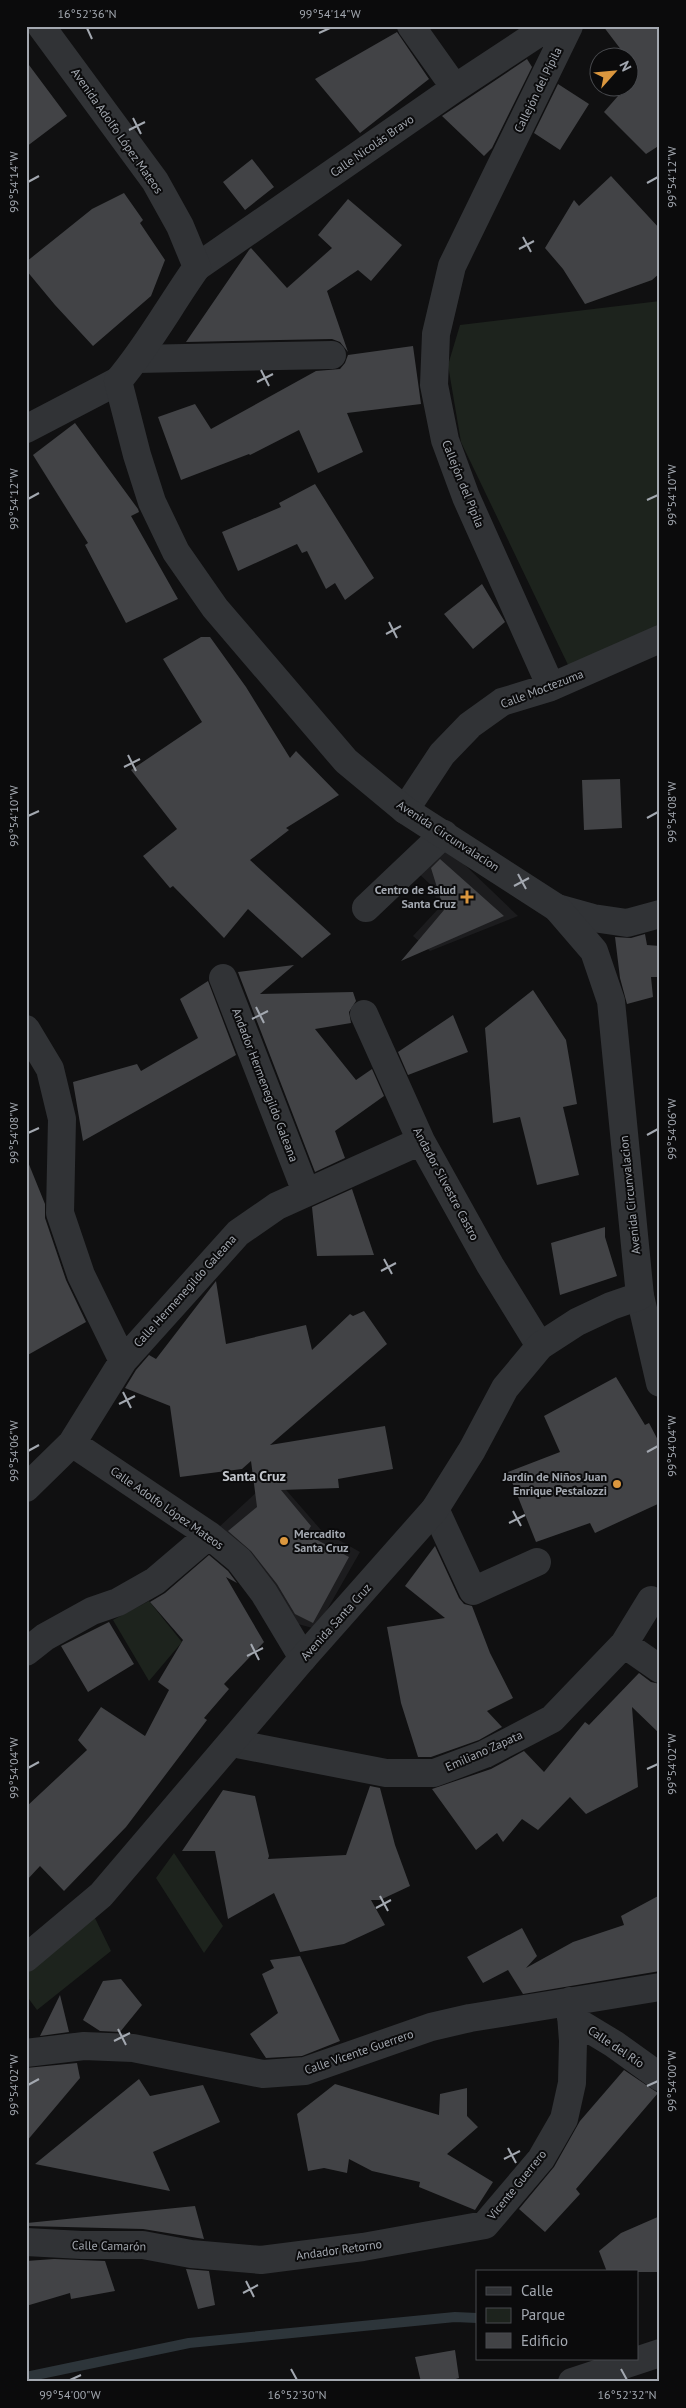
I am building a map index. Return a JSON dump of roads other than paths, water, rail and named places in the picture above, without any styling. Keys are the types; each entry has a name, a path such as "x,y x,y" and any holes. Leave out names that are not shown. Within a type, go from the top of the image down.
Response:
{"street":[{"name":"Avenida Adolfo López Mateos","path":"41,26 155,181 180,226 196,268"},
{"path":"411,26 455,88"},
{"name":"Calle Nicolás Bravo","path":"196,268 455,88 549,26"},
{"name":"Callejón del Pípila","path":"551,687 466,497 445,440 434,385 436,334 452,266 569,26"},
{"path":"26,430 118,381 137,359 166,310 196,268"},
{"path":"137,359 332,354"},
{"name":"Avenida Circunvalacion","path":"118,381 137,455 152,502 176,552 215,608 346,761 405,810 557,908 594,951 610,1001 640,1296 660,1382"},
{"name":"Calle Moctezuma","path":"405,810 442,754 470,725 502,702 551,687 660,639"},
{"path":"366,908 444,834"},
{"path":"557,908 593,918 627,923 660,914"},
{"name":"Andador Hermenegildo Galeana","path":"223,978 306,1192"},
{"name":"Andador Silvestre Castro","path":"364,1014 421,1141 490,1264 540,1346"},
{"path":"26,1028 50,1069 62,1119 60,1213 81,1275 123,1361"},
{"name":"Calle Hermenegildo Galeana","path":"26,1488 72,1443 123,1361 238,1233 277,1206 421,1141"},
{"name":"Avenida Santa Cruz","path":"26,1958 101,1895 304,1658 435,1510 472,1450 505,1388 540,1346 577,1322 611,1306 640,1296"},
{"name":"Calle Adolfo López Mateos","path":"72,1443 210,1535 239,1560 304,1658"},
{"path":"435,1510 473,1591 537,1562"},
{"path":"26,1652 46,1636 92,1611 118,1602 155,1581 210,1535"},
{"name":"Emiliano Zapata","path":"232,1743 386,1773 434,1773 485,1754 552,1719 624,1644 651,1600"},
{"path":"624,1644 660,1669"},
{"name":"Calle Vicente Guerrero","path":"26,2053 84,2046 133,2048 262,2074 305,2071 431,2027 470,2018 570,2009 660,1987"},
{"name":"Calle del Río","path":"570,2009 660,2077"},
{"name":"Vicente Guerrero","path":"485,2224 541,2159 564,2119 572,2083 570,2009"},
{"name":"Andador Retorno","path":"191,2254 261,2260 363,2248 485,2224"},
{"name":"Calle Camarón","path":"26,2242 82,2245 142,2245 191,2254"},
{"path":"572,2382 660,2353"}],"waterway":[{"path":"26,2377 189,2343 455,2317 476,2318"}],"place":[{"name":"Centro de Salud Santa Cruz","path":"467,897"},
{"name":"Jardín de Niños Juan Enrique Pestalozzi","path":"617,1484"},
{"name":"Mercadito Santa Cruz","path":"284,1541"}],"district":[{"name":"Santa Cruz","path":"254,1476"}]}
